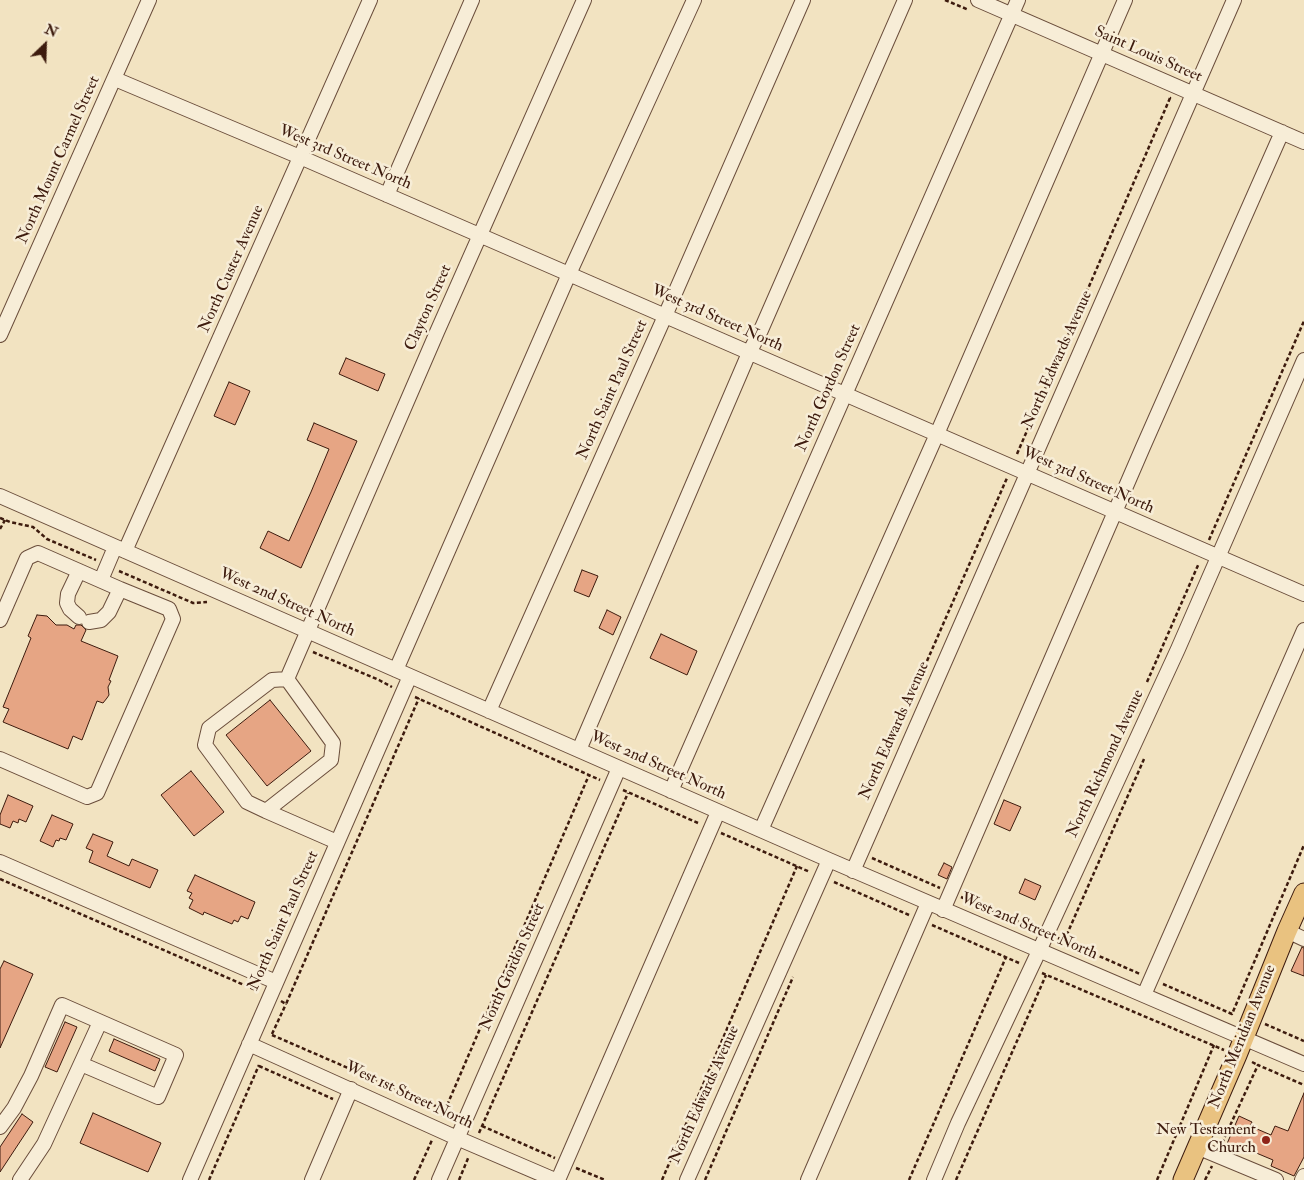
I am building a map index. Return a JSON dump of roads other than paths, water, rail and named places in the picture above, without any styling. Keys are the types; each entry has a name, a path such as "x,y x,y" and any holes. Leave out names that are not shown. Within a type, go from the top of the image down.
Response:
{"main road":[{"name":"North Meridian Avenue","path":"1183,1180 1286,931 1304,893"}],"street":[{"name":"North Mount Carmel Street","path":"0,335 149,0"},
{"name":"North Custer Avenue","path":"100,580 120,549 370,0"},
{"path":"387,195 472,0"},
{"name":"Clayton Street","path":"287,679 584,0"},
{"path":"396,670 569,274 694,0"},
{"name":"North Saint Paul Street","path":"489,711 803,0"},
{"path":"579,750 749,353 761,330 905,0"},
{"name":"North Gordon Street","path":"671,791 1018,0"},
{"path":"761,830 937,434 1125,0"},
{"name":"North Edwards Avenue","path":"852,871 1234,0"},
{"name":"Saint Louis Street","path":"975,6 1012,15 1304,142"},
{"name":"West 3rd Street North","path":"115,79 300,157 1115,512 1201,557 1304,594"},
{"path":"944,910 1115,512 1282,132"},
{"name":"North Richmond Avenue","path":"934,1180 958,1123 1178,649 1304,360"},
{"name":"West 2nd Street North","path":"0,496 852,871 1304,1064"},
{"path":"0,620 27,558 38,553 169,609 173,619 98,793 87,797 0,759"},
{"path":"79,571 68,594 67,602 70,608 84,619 101,620 109,612 120,589"},
{"path":"1144,995 1304,630"},
{"name":"North Saint Paul Street","path":"190,1180 410,676"},
{"path":"266,811 331,760 332,743 287,679 272,680 209,728 205,745 247,802 266,811 337,842"},
{"name":"North Gordon Street","path":"439,1180 619,768"},
{"path":"556,1180 718,812"},
{"name":"North Edwards Avenue","path":"687,1180 829,860"},
{"path":"0,862 276,982"},
{"path":"808,1180 928,903"},
{"path":"1286,931 1304,939"},
{"path":"0,1127 14,1108 31,1076 62,1005 176,1055 158,1097 81,1064"},
{"path":"20,1180 44,1144 100,1022"},
{"name":"West 1st Street North","path":"249,1044 457,1138 556,1180"},
{"path":"312,1180 351,1089"},
{"path":"1198,1147 1276,1180"}],"place":[{"name":"New Testament Church","path":"1266,1140"}]}
